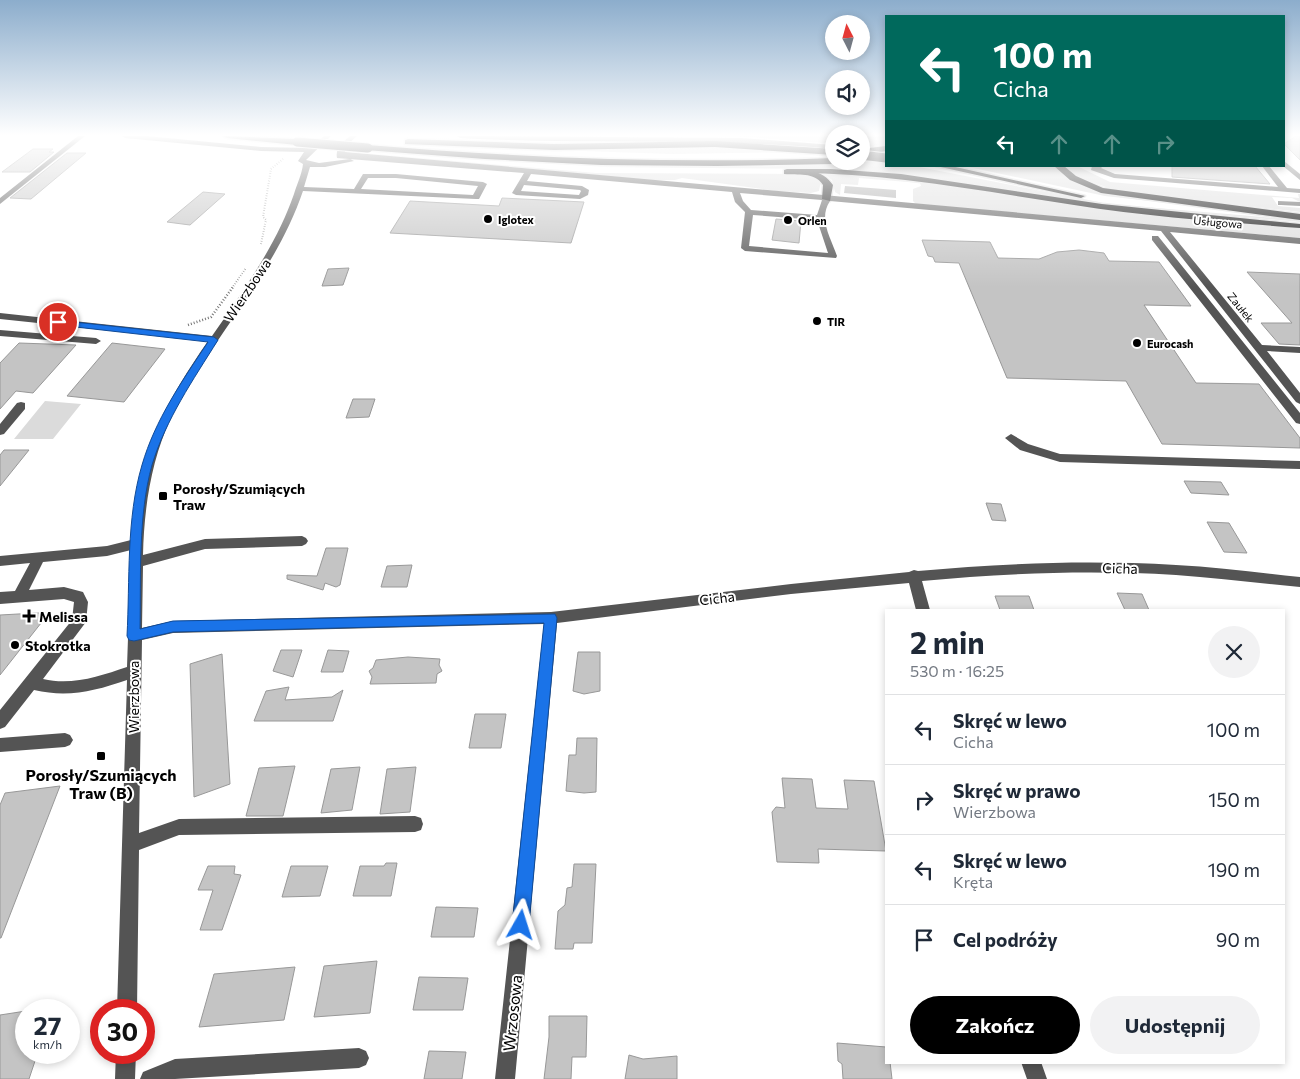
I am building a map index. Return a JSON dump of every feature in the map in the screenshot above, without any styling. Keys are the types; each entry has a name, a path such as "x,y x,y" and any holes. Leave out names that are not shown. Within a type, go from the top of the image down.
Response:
{"highway":[{"path":"827,199 828,186"},
{"path":"1092,186 1101,190 1300,218"}],"main road":[{"path":"968,186 1102,207 1300,226"},
{"path":"1041,186 1110,200 1300,218"}],"street":[{"path":"0,202 19,186"},
{"path":"356,192 360,186"},
{"path":"302,188 476,197 482,186"},
{"path":"520,186 516,193 580,197 585,190 582,188 562,186"},
{"name":"Usługowa","path":"693,186 1300,241"},
{"path":"1239,186 1300,191"},
{"path":"1282,186 1285,190"},
{"name":"Wierzbowa","path":"127,999 136,562 142,492 147,466 157,438 175,400 270,257 302,188"},
{"path":"735,190 739,202 749,212 819,218"},
{"path":"749,212 745,248 833,256 819,218 823,203 827,199"},
{"path":"1281,203 1300,204"},
{"name":"Zaułek","path":"1164,229 1300,400"},
{"path":"1155,238 1300,420"},
{"path":"0,316 214,340"},
{"path":"59,338 73,324"},
{"path":"0,333 96,342"},
{"path":"1259,348 1300,350"},
{"path":"0,431 21,406"},
{"path":"1011,438 1024,447 1060,458 1300,466"},
{"path":"136,562 205,544 302,541"},
{"path":"0,560 107,551 137,543"},
{"path":"19,597 39,558"},
{"name":"Cicha","path":"134,636 173,627 551,618 914,575 984,570 1083,567 1176,570 1300,582"},
{"path":"914,575 923,609"},
{"path":"0,598 64,593 78,596 81,602 79,622 0,722"},
{"name":"Wrzosowa","path":"505,1079 551,618"},
{"path":"32,683 50,688 71,689 133,671"},
{"path":"0,745 65,740"},
{"path":"131,844 179,827 414,824"},
{"path":"150,1079 175,1069 359,1058"},
{"path":"126,1064 126,1079"},
{"path":"1032,1064 1037,1079"}],"path":[{"path":"260,249 266,220 263,218 268,186"},
{"path":"180,336 188,325 211,317 249,264"}],"shaded area":[{"path":"742,186 820,186 819,191 811,193"},
{"path":"834,186 841,186 840,195 835,192"},
{"path":"845,186 896,190 896,198 844,193"},
{"path":"920,186 949,186 1141,215 1300,229 1300,238 916,204 913,201 913,189"},
{"path":"983,186 1018,186 1109,204 1300,220 1300,222 1095,203"},
{"path":"1060,186 1085,186 1101,192 1168,203 1105,196"},
{"path":"1104,186 1161,186 1299,198 1298,194 1300,194 1300,202 1292,198 1272,197 1278,206 1300,208 1300,212 1117,191"},
{"path":"45,401 81,404 53,439 14,439"}],"building":[{"path":"25,186 46,186 31,199 10,198"},
{"path":"203,192 225,194 190,225 167,222"},
{"name":"Iglotex","path":"502,198 584,202 571,243 390,233 410,201 499,206"},
{"path":"776,219 801,221 799,243 772,240"},
{"path":"922,240 990,242 998,258 1039,259 1057,252 1079,250 1104,253 1109,261 1159,262 1191,306 1144,305 1196,383 1259,384 1300,438 1300,448 1162,444 1126,381 1007,378 959,263 935,262 933,257 928,256"},
{"path":"349,268 343,285 322,286 328,269"},
{"path":"1247,272 1300,274 1300,345 1279,344 1261,323 1292,323"},
{"path":"19,343 76,345 33,393 16,391 0,409 0,363"},
{"path":"112,343 165,349 124,402 67,396"},
{"path":"353,399 375,399 369,417 346,418"},
{"path":"4,450 29,450 0,486 0,455"},
{"path":"1184,481 1221,482 1229,495 1191,493"},
{"path":"986,503 1001,504 1006,521 992,520"},
{"path":"1207,522 1229,523 1247,553 1224,552"},
{"path":"326,548 348,548 340,585 336,587 325,583 323,590 287,579 287,575 317,576"},
{"path":"412,565 407,587 381,587 387,566"},
{"path":"1117,593 1142,594 1149,609 1125,609"},
{"path":"995,596 1029,596 1034,609 1000,609"},
{"path":"49,613 0,675 0,615"},
{"path":"281,650 302,650 293,677 273,671"},
{"path":"328,650 349,651 343,672 321,672"},
{"path":"578,652 600,652 600,691 584,694 573,691"},
{"path":"222,654 230,784 194,797 190,664"},
{"path":"408,657 440,659 439,665 442,671 437,674 436,683 370,684 372,677 369,671 373,668 376,660"},
{"path":"289,687 285,700 332,697 343,690 333,721 254,721 266,691"},
{"path":"475,714 506,714 501,748 469,748"},
{"path":"577,738 597,738 596,792 566,791 569,755 576,755"},
{"path":"295,766 283,816 246,816 259,768"},
{"path":"360,767 352,810 321,813 331,769"},
{"path":"416,767 410,812 380,814 387,769"},
{"path":"782,778 812,779 816,808 848,809 844,780 874,781 885,851 818,849 819,863 777,862 772,812 776,807 785,808"},
{"path":"60,786 0,938 0,805 5,793"},
{"path":"386,863 397,863 391,896 353,896 360,866 384,866"},
{"path":"574,864 596,864 592,943 574,943 573,949 555,949 558,911 565,905 567,888 572,887"},
{"path":"208,866 235,866 234,874 241,875 222,930 200,930 213,890 198,890"},
{"path":"291,866 328,866 320,896 282,897"},
{"path":"436,907 478,908 474,937 431,937"},
{"path":"377,961 370,1013 314,1017 324,966"},
{"path":"295,967 284,1020 199,1027 214,974"},
{"path":"419,977 468,978 463,1010 413,1010"},
{"path":"15,1013 15,1064 34,1064 29,1079 0,1079 0,1015"},
{"path":"549,1016 587,1016 586,1057 572,1057 571,1079 544,1079 549,1037"},
{"path":"837,1043 885,1047 885,1064 890,1064 892,1079 843,1079 842,1064 838,1061"},
{"path":"429,1051 466,1052 462,1079 424,1079"},
{"path":"629,1055 643,1059 677,1056 677,1079 625,1079"}],"place":[{"name":"Iglotex","path":"488,219"},
{"name":"Orlen","path":"788,220"},
{"name":"TIR","path":"817,321"},
{"name":"Eurocash","path":"1137,343"},
{"name":"Porosły/Szumiących Traw","path":"163,496"},
{"name":"Melissa","path":"29,616"},
{"name":"Stokrotka","path":"15,645"},
{"name":"Porosły/Szumiących Traw (B)","path":"101,756"}],"route":[{"path":"58,322 214,340 175,400 157,438 147,466 142,492 137,543 134,636 173,627 551,618 521,925"}]}
